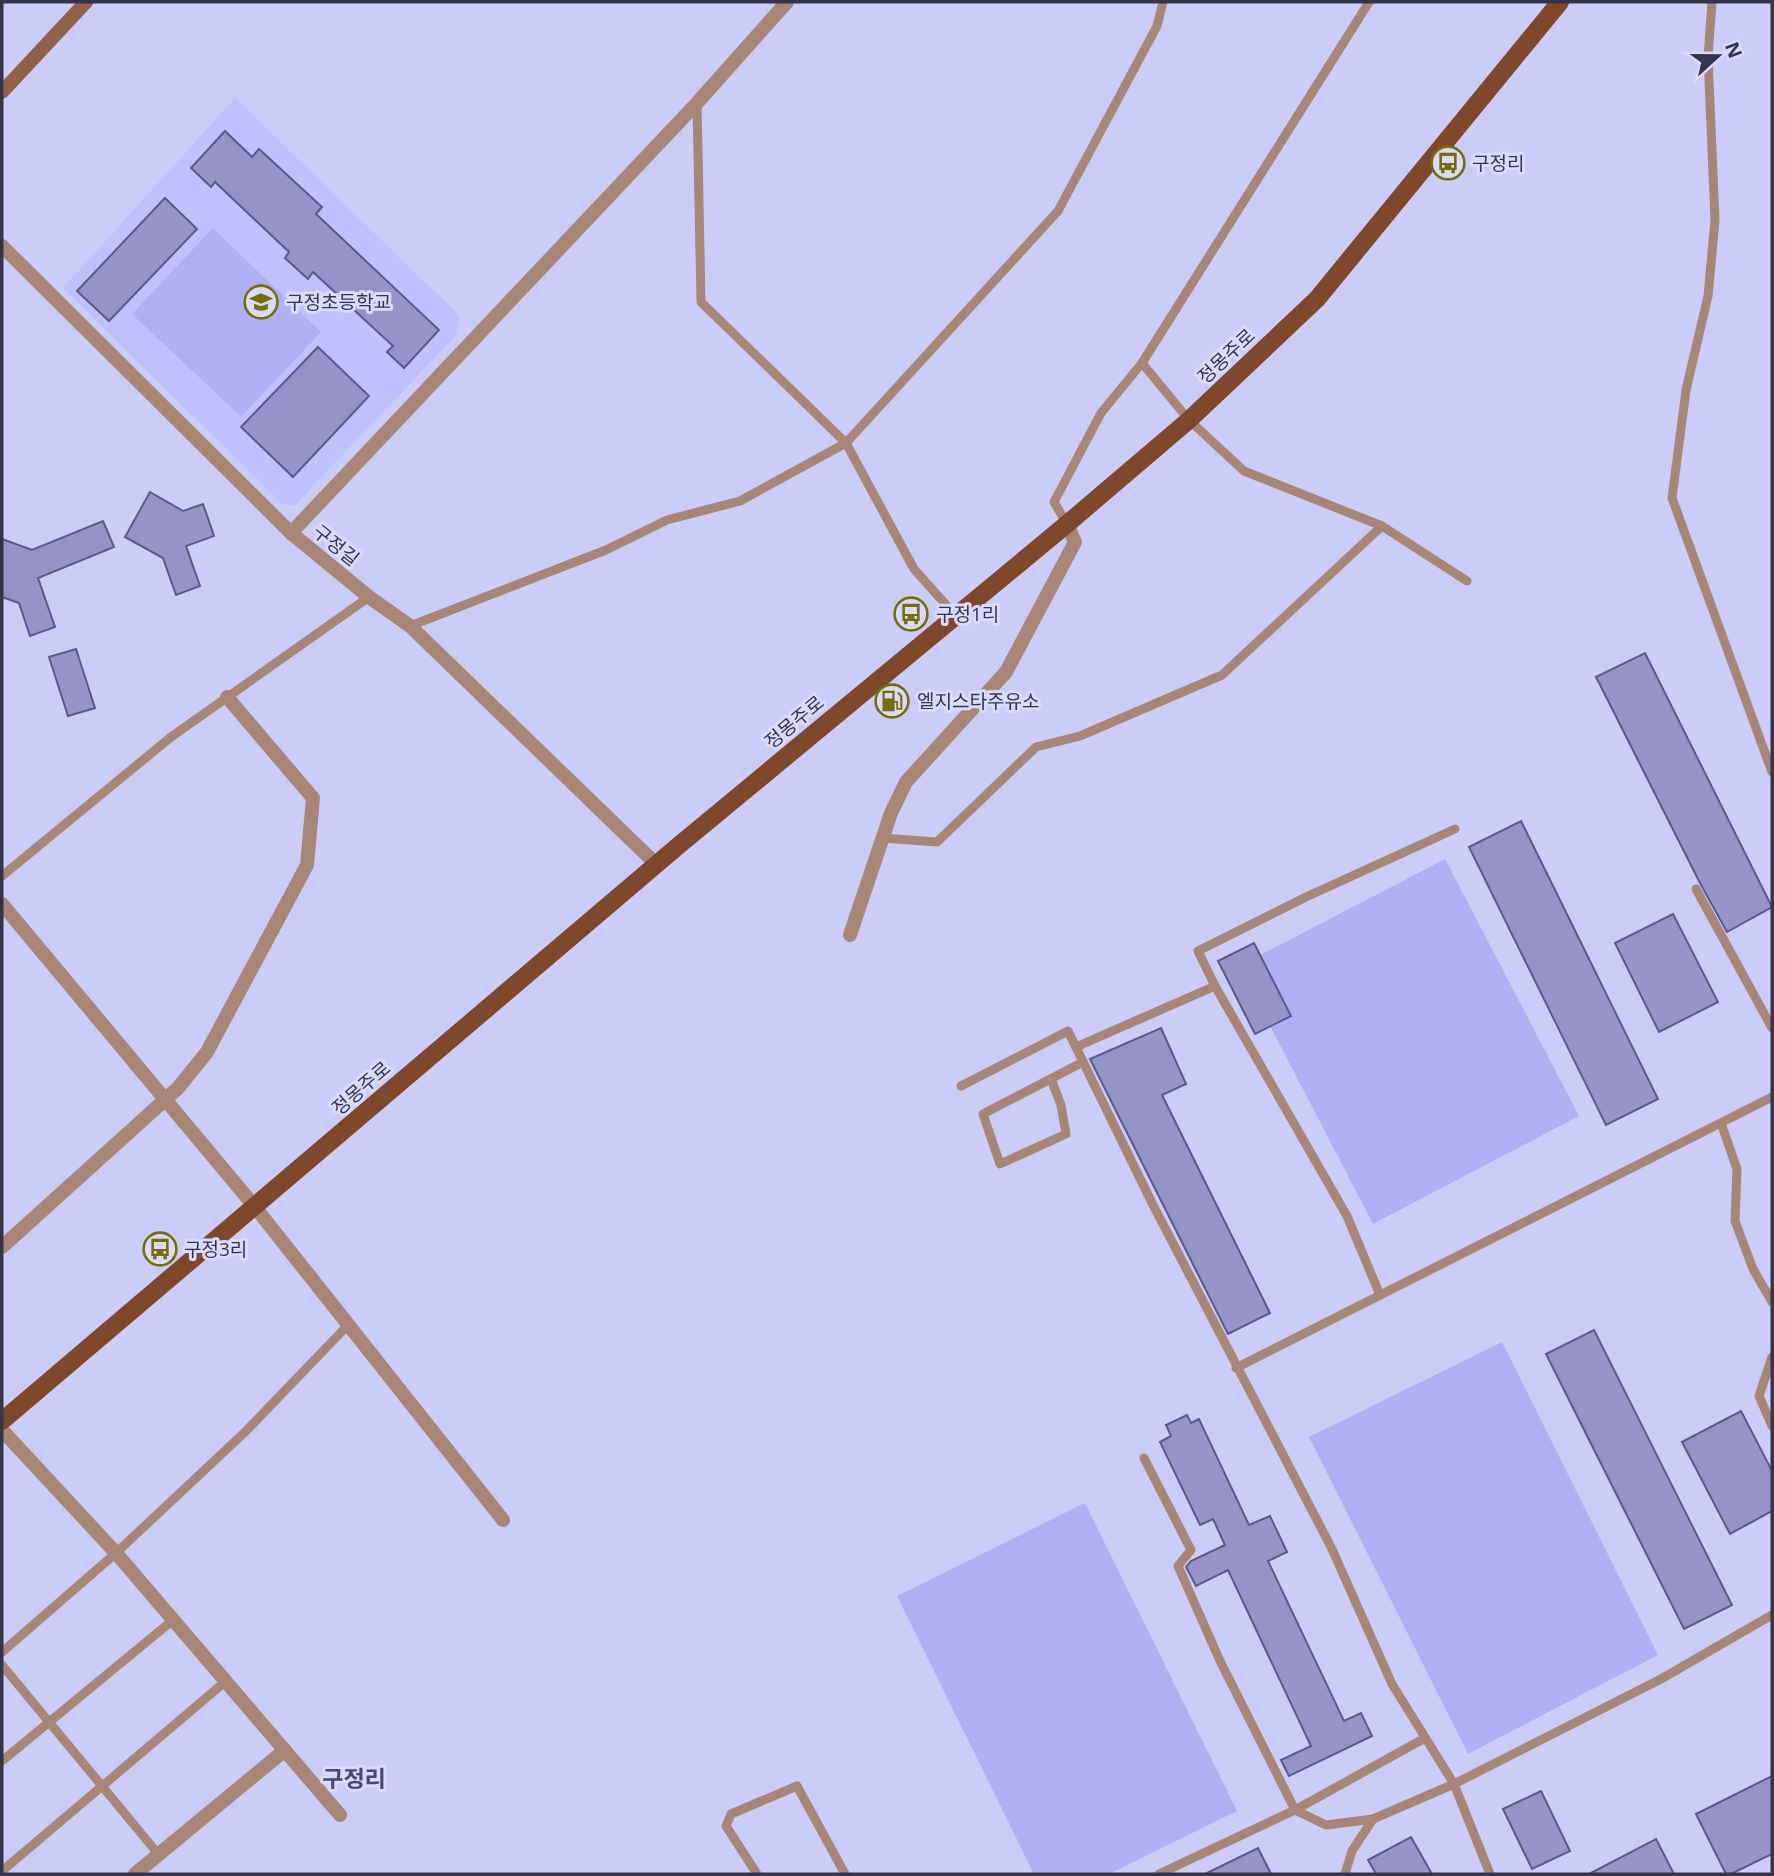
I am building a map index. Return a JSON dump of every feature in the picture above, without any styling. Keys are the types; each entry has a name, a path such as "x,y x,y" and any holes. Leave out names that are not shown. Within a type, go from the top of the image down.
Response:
{"main road":[{"path":"2,92 86,2"},
{"name":"정몽주로","path":"2,1421 656,864 1189,420 1317,299 1559,2"}],"street":[{"path":"291,533 697,103 787,2"},
{"name":"구정길","path":"2,246 291,533 369,597 410,626 656,864"},
{"path":"850,935 891,813 906,782 1006,672 1075,542 1067,524"},
{"path":"2,1247 178,1088 207,1052 307,865 313,798 228,696"},
{"path":"2,904 255,1207 502,1520"},
{"path":"2,1430 116,1553 340,1815"},
{"path":"135,1874 285,1750"}],"lane":[{"path":"410,626 606,550 667,520 740,500 846,443 1058,211 1157,26 1163,2"},
{"path":"1067,524 1055,502 1101,413 1142,363 1369,2"},
{"path":"1712,2 1708,57 1715,220 1708,296 1686,390 1672,498 1772,772"},
{"path":"697,103 701,302 846,443 914,569 956,616"},
{"path":"1142,363 1189,420 1244,471 1382,526 1467,580"},
{"path":"882,838 937,842 1036,747 1080,736 1222,675 1382,526"},
{"path":"2,876 171,737 369,597"},
{"path":"1380,1295 1348,1216 1215,986 1198,951 1306,897 1455,829"},
{"path":"1696,889 1772,1028"},
{"path":"1076,1047 1215,986"},
{"path":"961,1086 1068,1031 1236,1368 1331,1547 1392,1684 1454,1784 1490,1874"},
{"path":"1051,1079 1066,1134 1000,1164 984,1114 1083,1062"},
{"path":"1236,1368 1772,1097"},
{"path":"1721,1123 1737,1168 1734,1221 1753,1269 1772,1303"},
{"path":"2,1652 116,1553 245,1432 348,1325"},
{"path":"1772,1357 1759,1396 1772,1426"},
{"path":"1144,1458 1191,1550 1178,1566 1221,1663 1295,1810 1326,1825 1373,1819 1454,1784 1661,1679 1772,1615"},
{"path":"2,1761 173,1620"},
{"path":"2,1665 159,1855"},
{"path":"2,1871 226,1681"},
{"path":"1159,1874 1295,1810 1426,1738"},
{"path":"757,1874 726,1826 731,1814 797,1786 845,1874"},
{"path":"1345,1874 1352,1851 1373,1819"}],"shaded area":[{"name":"구정초등학교","path":"235,98 460,316 457,334 294,506 281,503 63,288"},
{"path":"213,228 321,332 241,417 132,314"},
{"path":"1445,859 1579,1116 1373,1224 1239,966"},
{"path":"1502,1342 1658,1655 1468,1754 1309,1437"},
{"path":"1085,1503 1237,1811 1109,1874 1034,1874 897,1596"}],"building":[{"path":"225,131 252,157 259,149 322,207 316,214 439,330 404,368 387,352 393,346 313,272 308,279 285,258 289,252 215,182 211,187 191,168"},
{"path":"165,198 197,229 109,321 77,291"},
{"path":"318,347 369,396 293,477 241,427"},
{"path":"150,492 183,511 203,504 214,536 186,546 200,586 176,595 163,558 125,537"},
{"path":"103,521 114,547 38,578 55,627 30,636 19,603 2,597 2,539 32,550"},
{"path":"76,649 95,708 68,716 49,657"},
{"path":"1645,653 1772,907 1727,932 1596,677"},
{"path":"1521,821 1658,1099 1606,1125 1469,847"},
{"path":"1673,914 1718,1002 1659,1032 1615,943"},
{"path":"1254,943 1291,1016 1255,1034 1218,961"},
{"path":"1161,1028 1186,1084 1162,1095 1270,1313 1228,1334 1090,1059"},
{"path":"1594,1330 1732,1605 1684,1629 1546,1354"},
{"path":"1741,1411 1772,1471 1772,1511 1730,1534 1682,1442"},
{"path":"1187,1415 1191,1423 1199,1419 1249,1525 1270,1516 1287,1552 1268,1561 1344,1721 1361,1713 1372,1736 1289,1776 1281,1760 1311,1746 1228,1570 1196,1586 1186,1567 1191,1561 1225,1545 1213,1519 1200,1525 1160,1442 1171,1436 1166,1425"},
{"path":"1772,1776 1772,1854 1726,1874 1696,1814"},
{"path":"1541,1791 1570,1851 1532,1869 1503,1809"},
{"path":"1411,1837 1432,1874 1376,1874 1368,1860"},
{"path":"1656,1839 1674,1874 1589,1874"},
{"path":"1258,1848 1271,1874 1205,1874"}],"place":[{"name":"구정리","path":"1448,163"},
{"name":"구정초등학교","path":"261,302"},
{"name":"구정1리","path":"911,614"},
{"name":"엘지스타주유소","path":"892,701"},
{"name":"구정3리","path":"160,1249"}],"district":[{"name":"구정리","path":"354,1779"}]}
